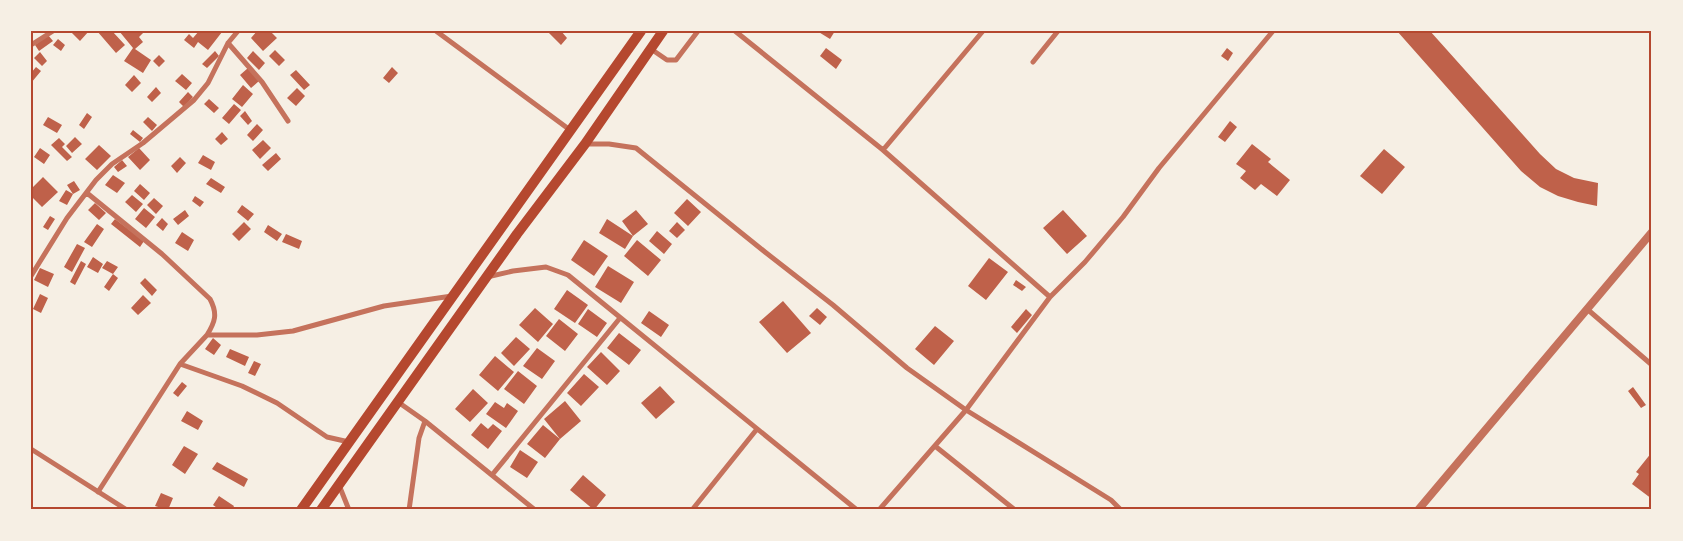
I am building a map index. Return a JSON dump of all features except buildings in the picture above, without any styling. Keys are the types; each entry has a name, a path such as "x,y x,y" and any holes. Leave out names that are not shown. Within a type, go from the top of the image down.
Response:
{"main road":[{"path":"301,510 641,31"},
{"path":"322,510 486,278 585,144 663,31"}],"street":[{"path":"31,45 52,31"},
{"path":"31,276 67,218 96,180 112,164 143,143 194,100 208,83 228,43 238,31"},
{"path":"436,31 570,130"},
{"path":"650,49 667,60 676,60 698,31"},
{"path":"735,31 883,150 1050,297"},
{"path":"883,150 982,31"},
{"path":"1033,62 1058,31"},
{"path":"879,510 966,410 1050,297 1085,262 1123,217 1159,168 1273,31"},
{"path":"228,43 262,82 288,121"},
{"path":"585,144 609,144 636,148 833,305 907,368 966,410 1111,500 1121,510"},
{"path":"87,193 162,254 210,299 215,308 216,315 214,324 207,336 180,364 98,492"},
{"path":"1418,510 1652,232"},
{"path":"486,278 513,271 546,266 568,275 857,510"},
{"path":"207,336 257,335 293,331 384,306 452,296"},
{"path":"1587,309 1652,366"},
{"path":"492,475 620,318"},
{"path":"180,364 242,386 277,403 327,437 349,442"},
{"path":"397,402 425,421 535,510"},
{"path":"409,510 419,438 425,421"},
{"path":"692,510 757,429"},
{"path":"935,446 1015,510"},
{"path":"31,448 126,510"},
{"path":"339,485 349,510"}]}
